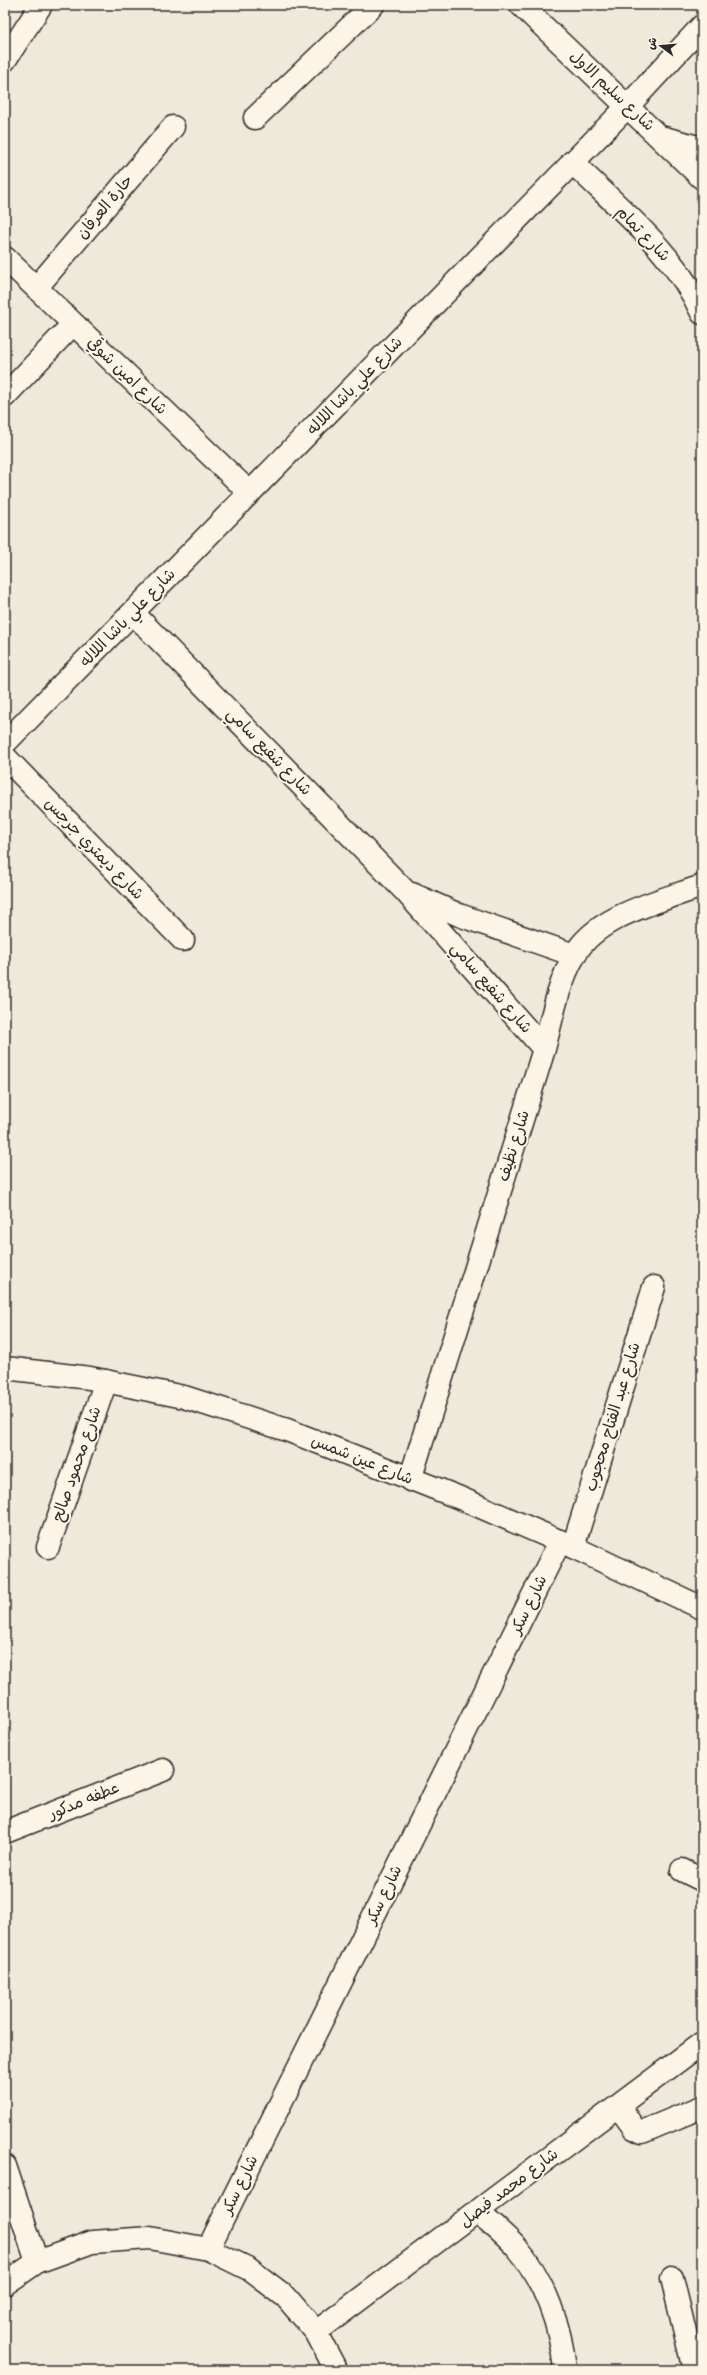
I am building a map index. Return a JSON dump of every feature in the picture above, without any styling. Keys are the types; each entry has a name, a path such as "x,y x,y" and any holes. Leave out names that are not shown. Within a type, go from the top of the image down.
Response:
{"street":[{"path":"5,60 41,5"},
{"path":"255,118 374,5"},
{"name":"شارع سليم الاول","path":"521,5 702,178"},
{"name":"شارع علي باشا اللاله","path":"8,733 133,614 627,107 702,26"},
{"name":"حارة العرفان","path":"37,286 173,127"},
{"path":"660,137 702,148"},
{"name":"شارع تمام","path":"572,162 664,253 692,292 702,313"},
{"name":"شارع امين شوقي","path":"5,258 37,286 72,324 250,493"},
{"path":"5,396 72,324"},
{"name":"شارع شفيع سامي","path":"133,614 405,891 544,1049"},
{"name":"شارع ديمتري جرجس","path":"5,757 183,940"},
{"name":"شارع نظيف","path":"410,1480 544,1049 562,982 574,955 590,935 610,921 702,886"},
{"name":"شارع شفيع سامي","path":"405,891 458,915 574,955"},
{"name":"شارع عبد الفتاح محجوب","path":"567,1544 654,1287"},
{"name":"شارع عين شمس","path":"5,1368 106,1382 184,1397 287,1430 410,1480 460,1498 567,1544 702,1608"},
{"name":"شارع محمود صالح","path":"48,1547 106,1382"},
{"name":"شارع سكر","path":"208,2249 567,1544"},
{"name":"عطفه مدكور","path":"5,1832 163,1770"},
{"path":"682,1870 702,1880"},
{"name":"شارع محمد فيصل","path":"316,2332 702,2043"},
{"path":"618,2106 634,2128 642,2132 702,2107"},
{"path":"5,2166 37,2262"},
{"path":"478,2211 516,2247 545,2291 562,2341 565,2370"},
{"path":"5,2284 37,2262 92,2242 150,2238 208,2249 250,2269 286,2297 316,2332 336,2370"},
{"path":"672,2278 694,2370"}]}
